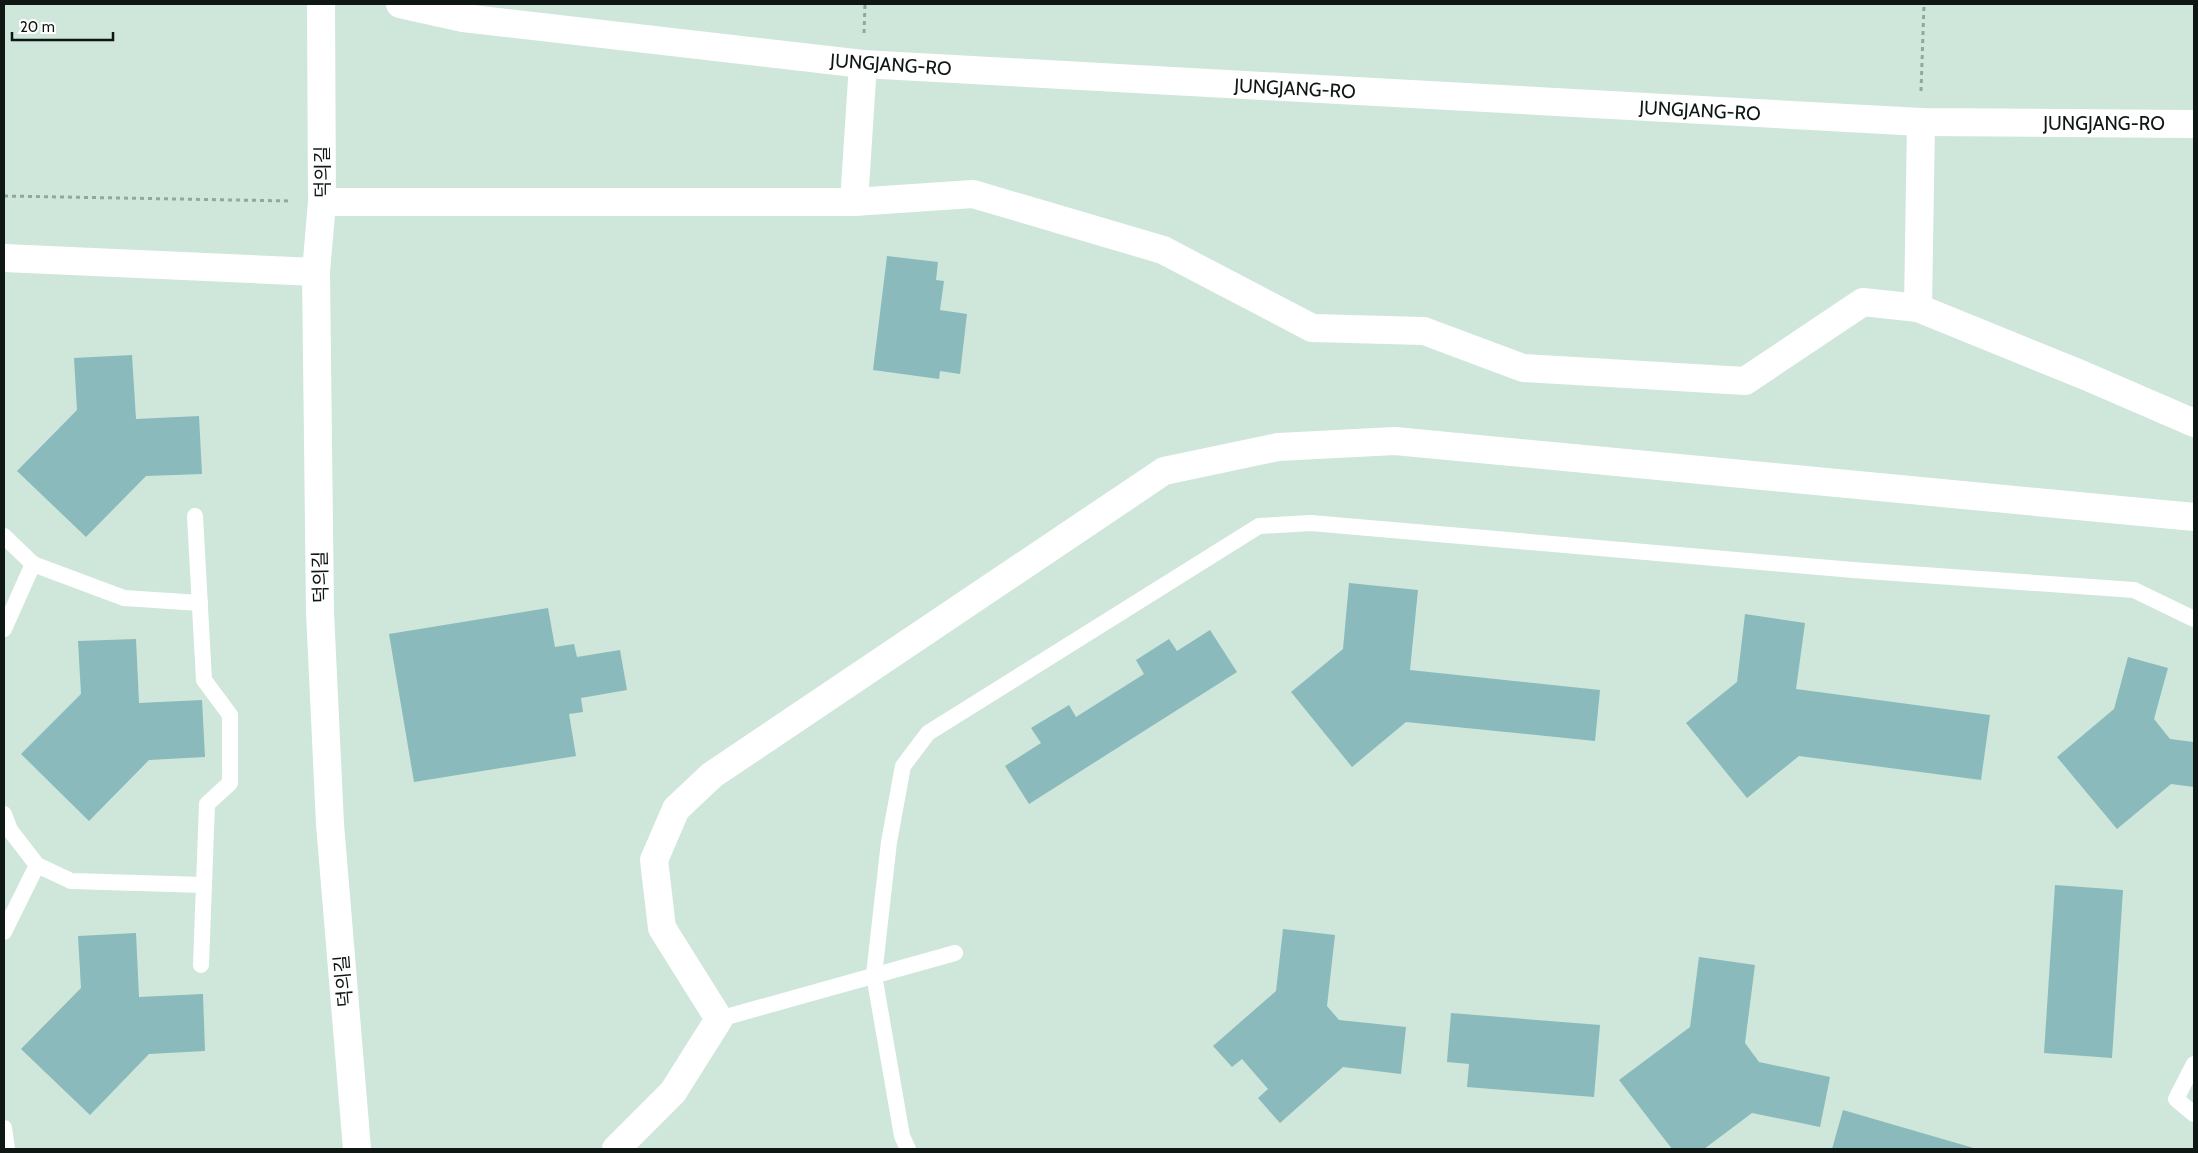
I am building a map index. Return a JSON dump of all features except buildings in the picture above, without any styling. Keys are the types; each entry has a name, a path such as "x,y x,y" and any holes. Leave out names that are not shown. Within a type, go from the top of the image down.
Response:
{"street":[{"name":"덕의길","path":"321,4 322,202 316,272 321,631 330,824 357,1149"},
{"name":"JUNGJANG-RO","path":"400,4 463,18 863,64 1920,122 2194,124"},
{"path":"854,202 863,64"},
{"path":"1918,308 1920,122"},
{"path":"322,202 854,202 973,194 1163,250 1312,328 1424,331 1523,368 1745,382 1863,302 1918,308 2083,375 2194,423"},
{"path":"4,258 316,272"},
{"path":"616,1149 673,1092 719,1019 662,928 654,860 676,809 712,775 1164,470 1278,447 1395,441 2194,517"}],"lane":[{"path":"196,516 204,680 230,715 230,782 207,804 201,966"},
{"path":"908,1149 902,1136 874,975 889,842 903,766 928,733 1260,526 1311,524 1853,570 2134,590 2194,619"},
{"path":"4,536 33,564 124,598 200,603"},
{"path":"4,628 33,564"},
{"path":"4,814 10,830 37,865 71,881 204,885"},
{"path":"4,932 37,865"},
{"path":"719,1019 955,953"},
{"path":"2194,1064 2176,1099 2194,1114"},
{"path":"4,1128 7,1149"}],"path":[{"path":"1920,122 1924,4"},
{"path":"4,196 322,202"}]}
